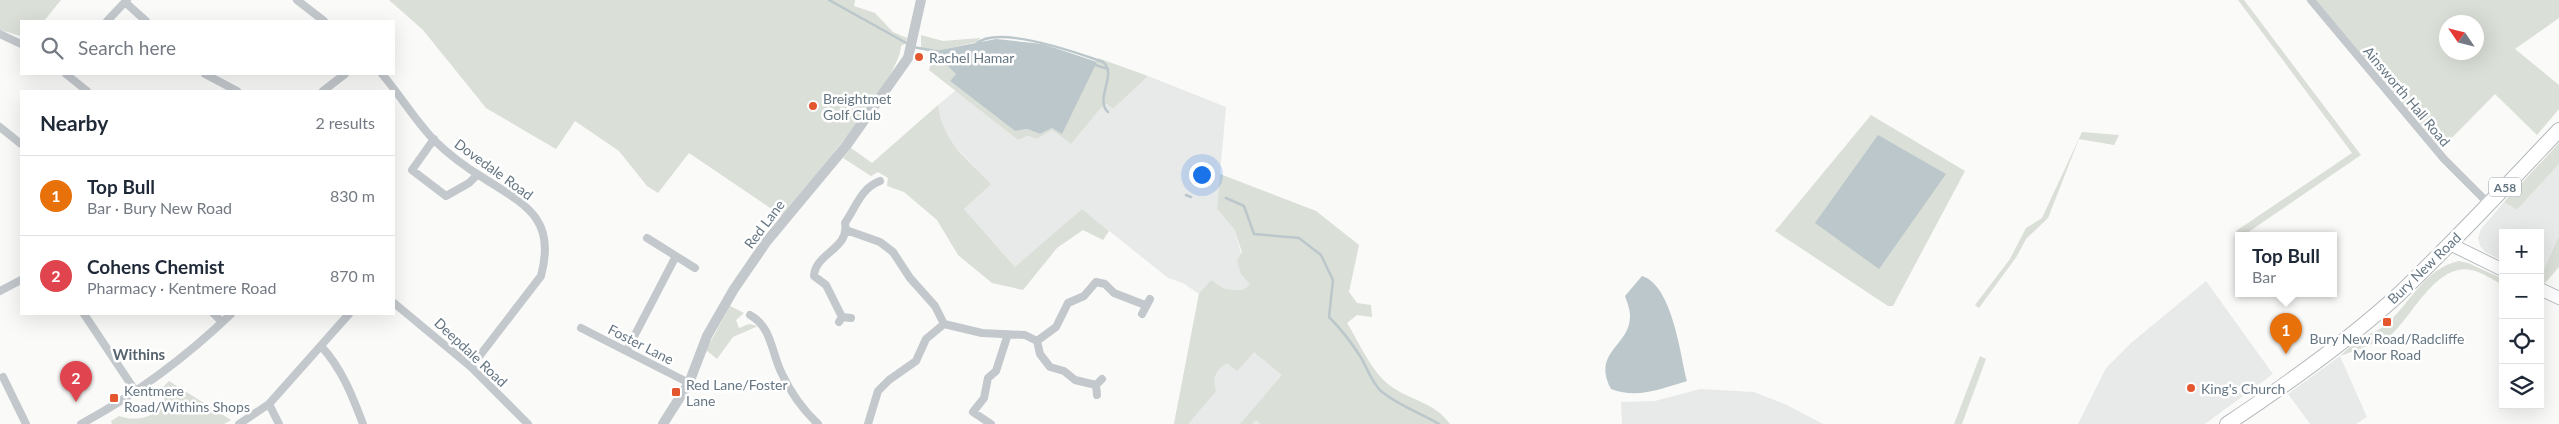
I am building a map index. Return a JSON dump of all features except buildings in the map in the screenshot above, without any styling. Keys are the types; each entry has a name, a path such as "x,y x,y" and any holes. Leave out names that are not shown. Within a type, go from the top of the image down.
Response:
{"highway":[{"name":"Bury New Road","path":"2226,424 2335,348 2396,296 2450,244 2559,130"}],"main road":[{"path":"2450,244 2499,268"},
{"path":"2544,291 2559,298"}],"street":[{"path":"297,0 323,20"},
{"name":"Red Lane","path":"663,424 689,383 707,336 734,289 768,241 846,146 909,56 922,0"},
{"name":"Ainsworth Hall Road","path":"2311,0 2444,159 2489,204"},
{"path":"108,20 126,1 145,20"},
{"path":"0,34 20,44"},
{"path":"67,75 86,90"},
{"path":"207,75 235,90"},
{"path":"324,90 344,75"},
{"name":"Dovedale Road","path":"383,75 395,90"},
{"name":"Dovedale Road","path":"395,90 434,139 477,175 523,203 534,214 541,226 546,241 546,259 541,276 471,367"},
{"path":"0,126 20,143"},
{"path":"434,139 412,170 446,196 469,183 477,175"},
{"path":"851,318 840,319 826,285 814,276 814,268 818,262 841,243 846,230 845,223 861,195 872,184 880,181"},
{"path":"846,230 880,242 894,252 910,278 935,306 944,324"},
{"path":"647,238 695,268"},
{"path":"627,350 676,256"},
{"path":"0,291 20,281"},
{"path":"1037,341 1056,327 1068,304 1084,296 1096,282 1105,284 1114,293 1148,302 1142,314"},
{"name":"Deepdale Road","path":"395,304 471,367 528,424"},
{"path":"85,315 136,392"},
{"path":"215,315 222,322"},
{"path":"81,424 136,392 230,315"},
{"path":"239,424 268,404 348,315"},
{"path":"750,315 763,324 782,374 803,410 818,424"},
{"path":"944,324 982,333 1025,335 1037,341"},
{"path":"868,424 878,391 889,380 916,361 926,339 944,324"},
{"name":"Foster Lane","path":"581,328 689,383"},
{"path":"991,424 969,414 984,398 988,378 996,371 1008,334"},
{"path":"1037,341 1040,354 1050,367 1064,371 1075,380 1099,382 1097,395"},
{"path":"321,346 335,361 344,376 363,424"},
{"path":"10,371 2,377 26,424"},
{"path":"268,404 279,424"}],"shaded area":[{"path":"0,0 61,0 45,20 20,20 20,36 0,30"},
{"path":"389,0 855,0 854,6 875,13 893,32 907,38 906,43 901,46 897,61 870,106 782,216 689,153 658,193 647,186 619,151 575,121 556,149 486,108 423,30"},
{"path":"2238,0 2244,0 2361,155 2248,232 2236,231 2352,153"},
{"path":"2316,0 2559,0 2559,18 2515,49 2559,85 2559,109 2537,135 2495,94 2441,149"},
{"path":"921,35 943,41 980,38 977,42 941,50 956,74 950,81 1015,131 1027,129 1040,134 1052,128 1062,133 1098,58 1148,76 1113,109 1107,104 1101,108 1071,144 1052,130 1037,139 1028,136 1018,140 929,70 933,55 921,47"},
{"path":"996,39 1043,44 1097,62 1062,134 1052,128 1040,134 1027,129 1015,131 950,81 956,74 939,57 940,50"},
{"path":"1148,76 1226,107 1217,209 1234,229 1250,284 1243,290 1225,289 1211,280 1200,294 1430,424 1174,424 1199,294 1183,283 1168,278 1082,209 1016,268 964,209 990,184 946,136 940,122 938,105 956,90 1018,140 1028,136 1037,139 1052,130 1071,144 1101,108 1107,104 1113,109"},
{"path":"938,105 940,118 950,139 957,149 991,184 964,209 1015,267 1082,209 1109,231 1103,240 1083,230 1057,248 1023,290 992,283 958,255 937,220 904,192 887,186 888,178 878,172 871,176 843,158 851,148 872,163"},
{"path":"1871,115 1965,171 1893,306 1888,306 1775,231"},
{"path":"2082,132 2119,135 2114,145 2079,139 2048,218 2026,239 2017,256 1979,308 1975,305 2010,259 2026,228 2042,218"},
{"path":"1878,135 1946,174 1879,269 1815,223"},
{"path":"2559,143 2559,164 2517,210 2504,202"},
{"path":"2559,164 2559,236 2544,269 2544,229 2499,229 2499,259 2485,252 2480,246 2478,238 2481,229 2504,202 2517,210"},
{"path":"1220,174 1316,211 1359,245 1349,292 1357,303 1371,305 1372,317 1357,315 1347,323 1374,368 1387,383 1402,393 1431,407 1450,424 1261,424 1256,420 1252,424 1240,424 1282,375 1254,352 1237,371 1227,363 1220,368 1214,382 1216,391 1188,424 1174,424 1199,294 1211,280 1225,289 1243,290 1250,284 1241,274 1237,261 1242,252 1234,229 1217,209"},
{"path":"2559,236 2559,267 2545,283 2544,269"},
{"path":"2459,261 2468,263 2499,277 2499,283 2471,270 2459,270 2447,274 2427,292 2393,333 2375,343 2340,356 2354,343 2384,326 2426,279 2447,265"},
{"path":"1642,276 1652,282 1661,292 1668,306 1678,338 1687,381 1649,392 1621,392 1611,389 1606,376 1606,366 1608,357 1629,326 1630,313 1625,296"},
{"path":"2206,281 2273,374 2205,424 2078,424 2106,368 2131,343"},
{"path":"730,306 744,313 736,320 739,328 749,324 758,326 733,337 717,359 706,350"},
{"path":"1980,356 1986,359 1962,424 1954,424"},
{"path":"2340,356 2367,417 2356,424 2310,424 2288,394"},
{"path":"169,381 231,420 224,424 112,424 111,421 119,416 128,418 145,417 159,409 165,395 164,386"},
{"path":"1700,389 1754,392 1787,405 1823,424 1622,424 1621,402 1655,401"}],"waterway":[{"path":"829,0 908,44"},
{"path":"976,44 986,39 1001,37 1019,39 1057,47 1103,62 1107,67 1108,73 1103,100 1104,107 1108,112"},
{"path":"913,47 941,52"},
{"path":"1095,65 1108,69"},
{"path":"1186,195 1191,197"},
{"path":"1226,198 1244,206 1254,234 1299,238 1321,255 1333,280 1329,317 1357,351 1375,385 1396,401 1439,424"}],"place":[{"name":"Rachel Hamar","path":"919,57"},
{"name":"Breightmet Golf Club","path":"813,106"},
{"name":"Bury New Road/Radcliffe Moor Road","path":"2387,322"},
{"name":"Top Bull","path":"2286,354"},
{"name":"King's Church","path":"2191,388"},
{"name":"Red Lane/Foster Lane","path":"676,392"},
{"name":"Kentmere Road/Withins Shops","path":"114,398"},
{"name":"Cohens Chemist","path":"76,402"}],"district":[{"name":"Withins","path":"139,354"}]}
